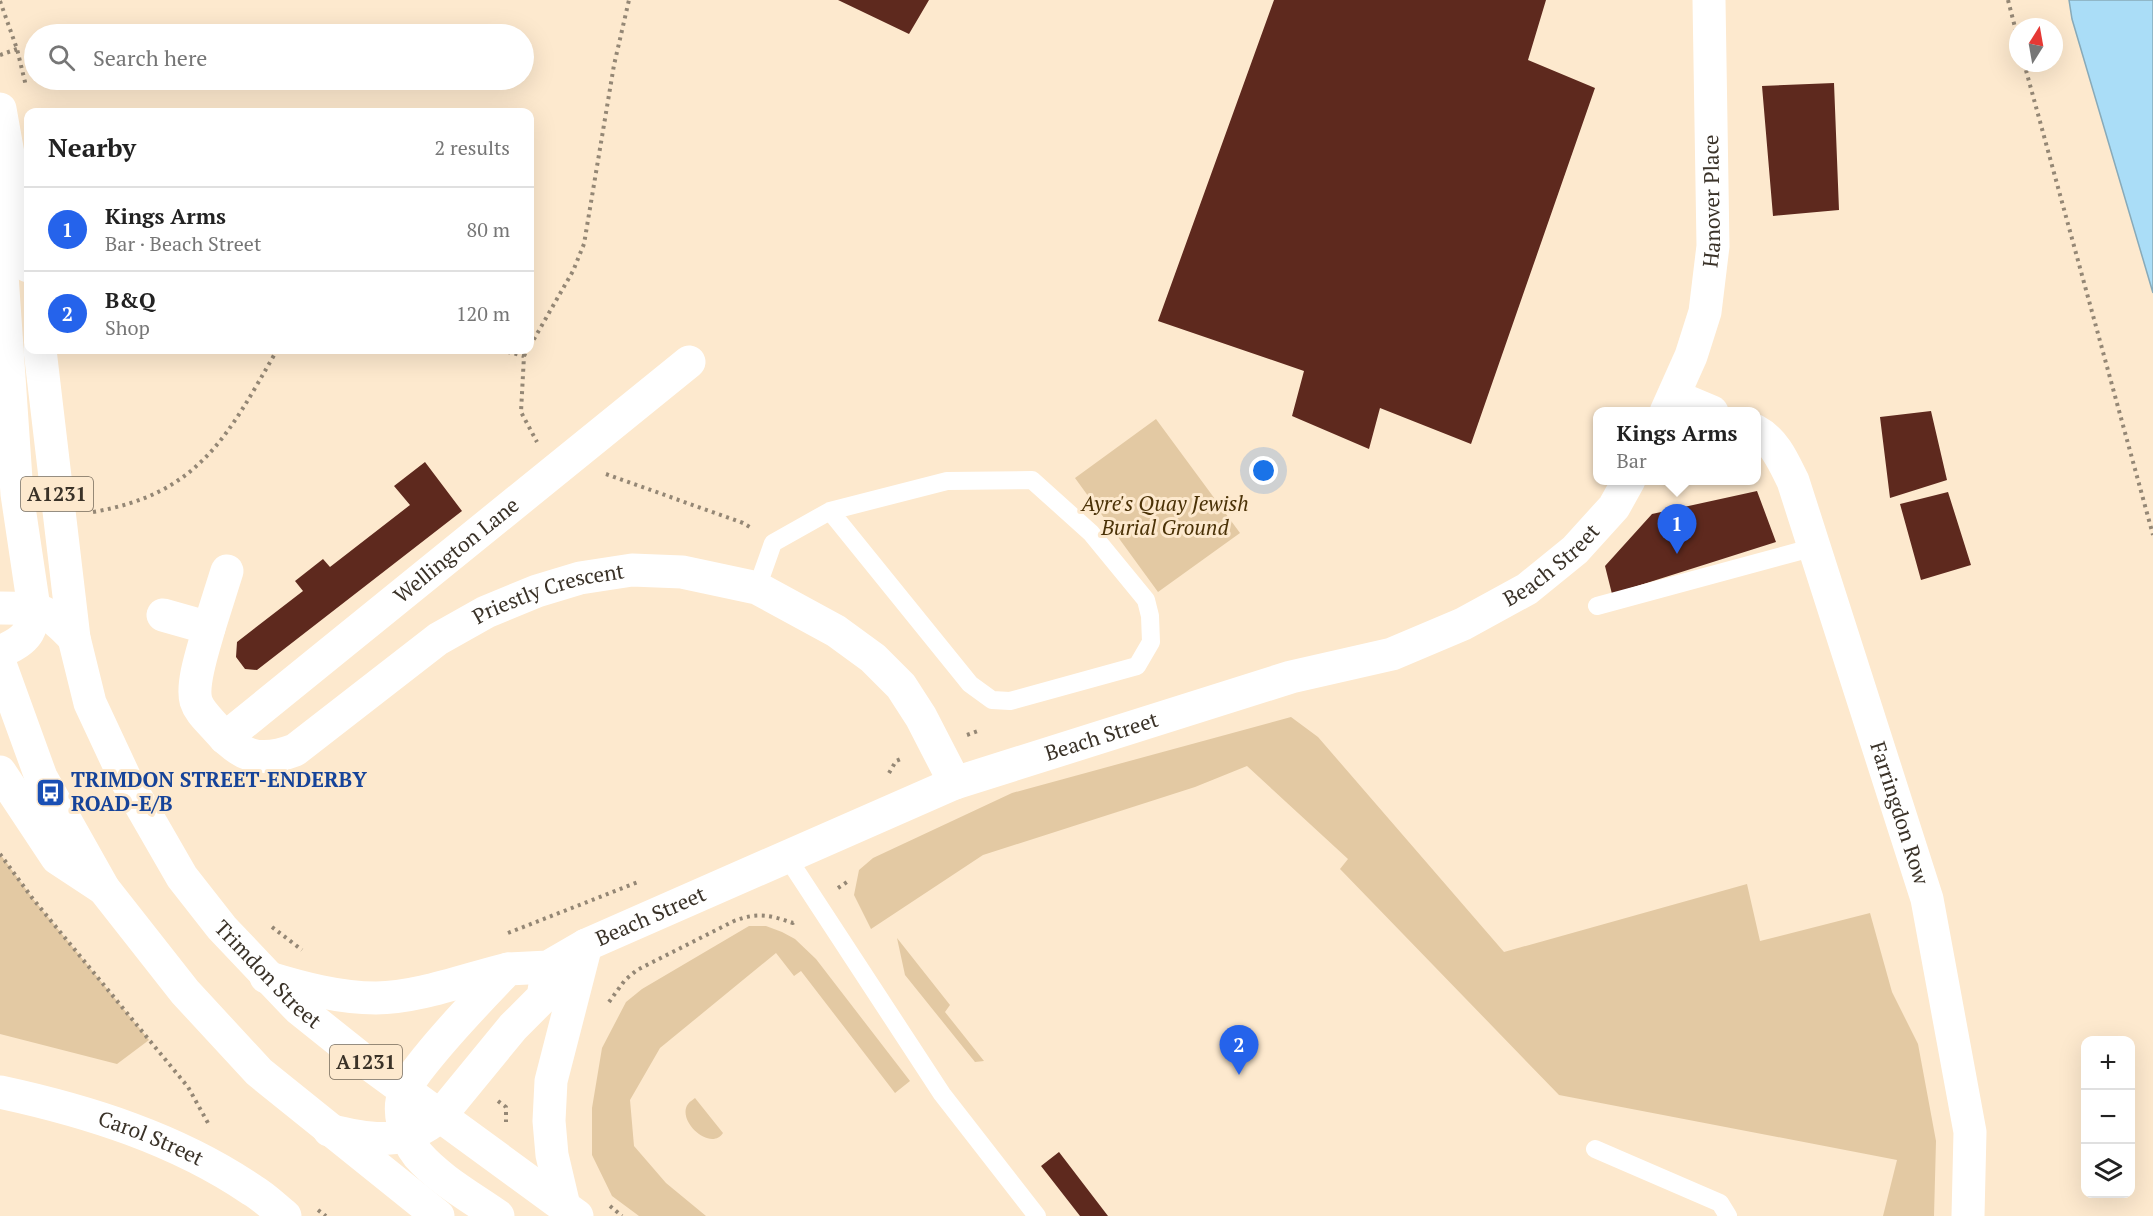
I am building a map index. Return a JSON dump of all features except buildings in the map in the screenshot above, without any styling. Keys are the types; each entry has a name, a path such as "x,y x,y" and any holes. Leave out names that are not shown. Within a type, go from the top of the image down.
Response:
{"main road":[{"name":"Hanover Place","path":"1670,404 1691,356 1705,312 1713,246 1709,0"},
{"path":"0,109 24,244"},
{"path":"0,189 2,275 18,494 34,608 33,625 27,636 14,646 0,652"},
{"name":"A1231","path":"40,354 74,638"},
{"name":"Wellington Lane","path":"225,738 689,362"},
{"path":"1670,404 1688,407"},
{"name":"Farringdon Row","path":"1761,434 1778,452 1793,481 1927,899 1970,1132 1968,1216"},
{"name":"Beach Street","path":"267,977 304,988 377,998 410,994 508,969 548,967 586,945 955,783 1290,676 1392,654 1463,624 1527,589 1575,550 1614,507 1626,485"},
{"name":"Priestly Crescent","path":"227,571 209,628 196,684 196,700 201,711 225,738 244,752 261,758 278,757 295,750 438,639 486,612 537,591 580,578 632,570 682,572 757,588 836,631 873,658 901,686 921,717 955,783"},
{"path":"0,608 34,608 56,619 74,638"},
{"path":"163,615 209,628"},
{"name":"Trimdon Street","path":"74,638 90,703 137,798 182,877 222,928 267,977 307,1015 440,1116 581,1207"},
{"path":"0,664 41,777 104,889 184,992 260,1072 438,1216"},
{"path":"0,772 57,858 104,889"},
{"path":"581,1207 552,1155 549,1120 551,1081 586,945"},
{"path":"329,1130 368,1138 389,1138 407,1136 426,1128 440,1116 506,1035 543,997 548,967"},
{"path":"498,1216 434,1170 417,1154 407,1136 401,1102 416,1072 460,1018 508,969"},
{"name":"Carol Street","path":"0,1092 59,1105 136,1131 190,1154 253,1190 285,1216"}],"lane":[{"path":"757,588 773,543 830,511 947,481 1032,480 1091,533 1146,600 1150,642 1137,666 1010,701 992,699 970,684 830,511"},
{"path":"1597,606 1815,547"},
{"path":"787,857 942,1094 1037,1216"},
{"path":"1595,1149 1720,1203 1728,1216"}],"path":[{"path":"534,338 573,271 584,244 614,65 628,0"},
{"path":"2008,0 2013,18"},
{"path":"0,1 24,77"},
{"path":"0,55 17,49"},
{"path":"2026,72 2153,535"},
{"path":"86,513 118,508 142,500 189,473 206,458 234,424 275,354"},
{"path":"516,354 524,356 521,412 534,437"},
{"path":"653,492 743,523 773,543"},
{"path":"886,776 896,761"},
{"path":"0,854 33,899 188,1087 210,1125"},
{"path":"500,936 640,881"},
{"path":"604,1009 615,992 638,970 734,921 759,915 793,923"},
{"path":"271,926 309,954"},
{"path":"581,1207 622,1216"},
{"path":"317,1209 326,1216"}],"green space":[{"name":"Ayre's Quay Jewish Burial Ground","path":"1156,419 1240,533 1158,592 1075,478"},
{"path":"1291,717 1318,737 1504,952 1747,884 1760,941 1870,913 1892,992 1918,1044 1936,1141 1934,1216 1883,1216 1897,1160 1559,1095 1340,869 1348,859 1247,766 1195,787 983,855 871,929 854,895 859,870 873,858 1012,793"},
{"path":"0,854 33,899 149,1040 117,1064 0,1034"},
{"path":"749,926 766,926 782,932 795,939 816,959 910,1081 895,1093 801,971 794,976 776,953 660,1048 630,1100 634,1146 666,1183 706,1216 639,1216 612,1196 592,1155 592,1108 602,1048 626,1002 642,989"},
{"path":"897,938 950,1005 945,1012 984,1061 975,1062 905,975"},
{"path":"695,1098 723,1133 718,1138 703,1137 691,1126 686,1111 688,1104"}],"water":[{"path":"2069,0 2153,0 2153,293 2072,19"}],"place":[{"name":"Kings Arms","path":"1677,554"},
{"name":"TRIMDON STREET-ENDERBY ROAD-E/B","path":"50,792"},
{"name":"B&Q","path":"1239,1075"}]}
